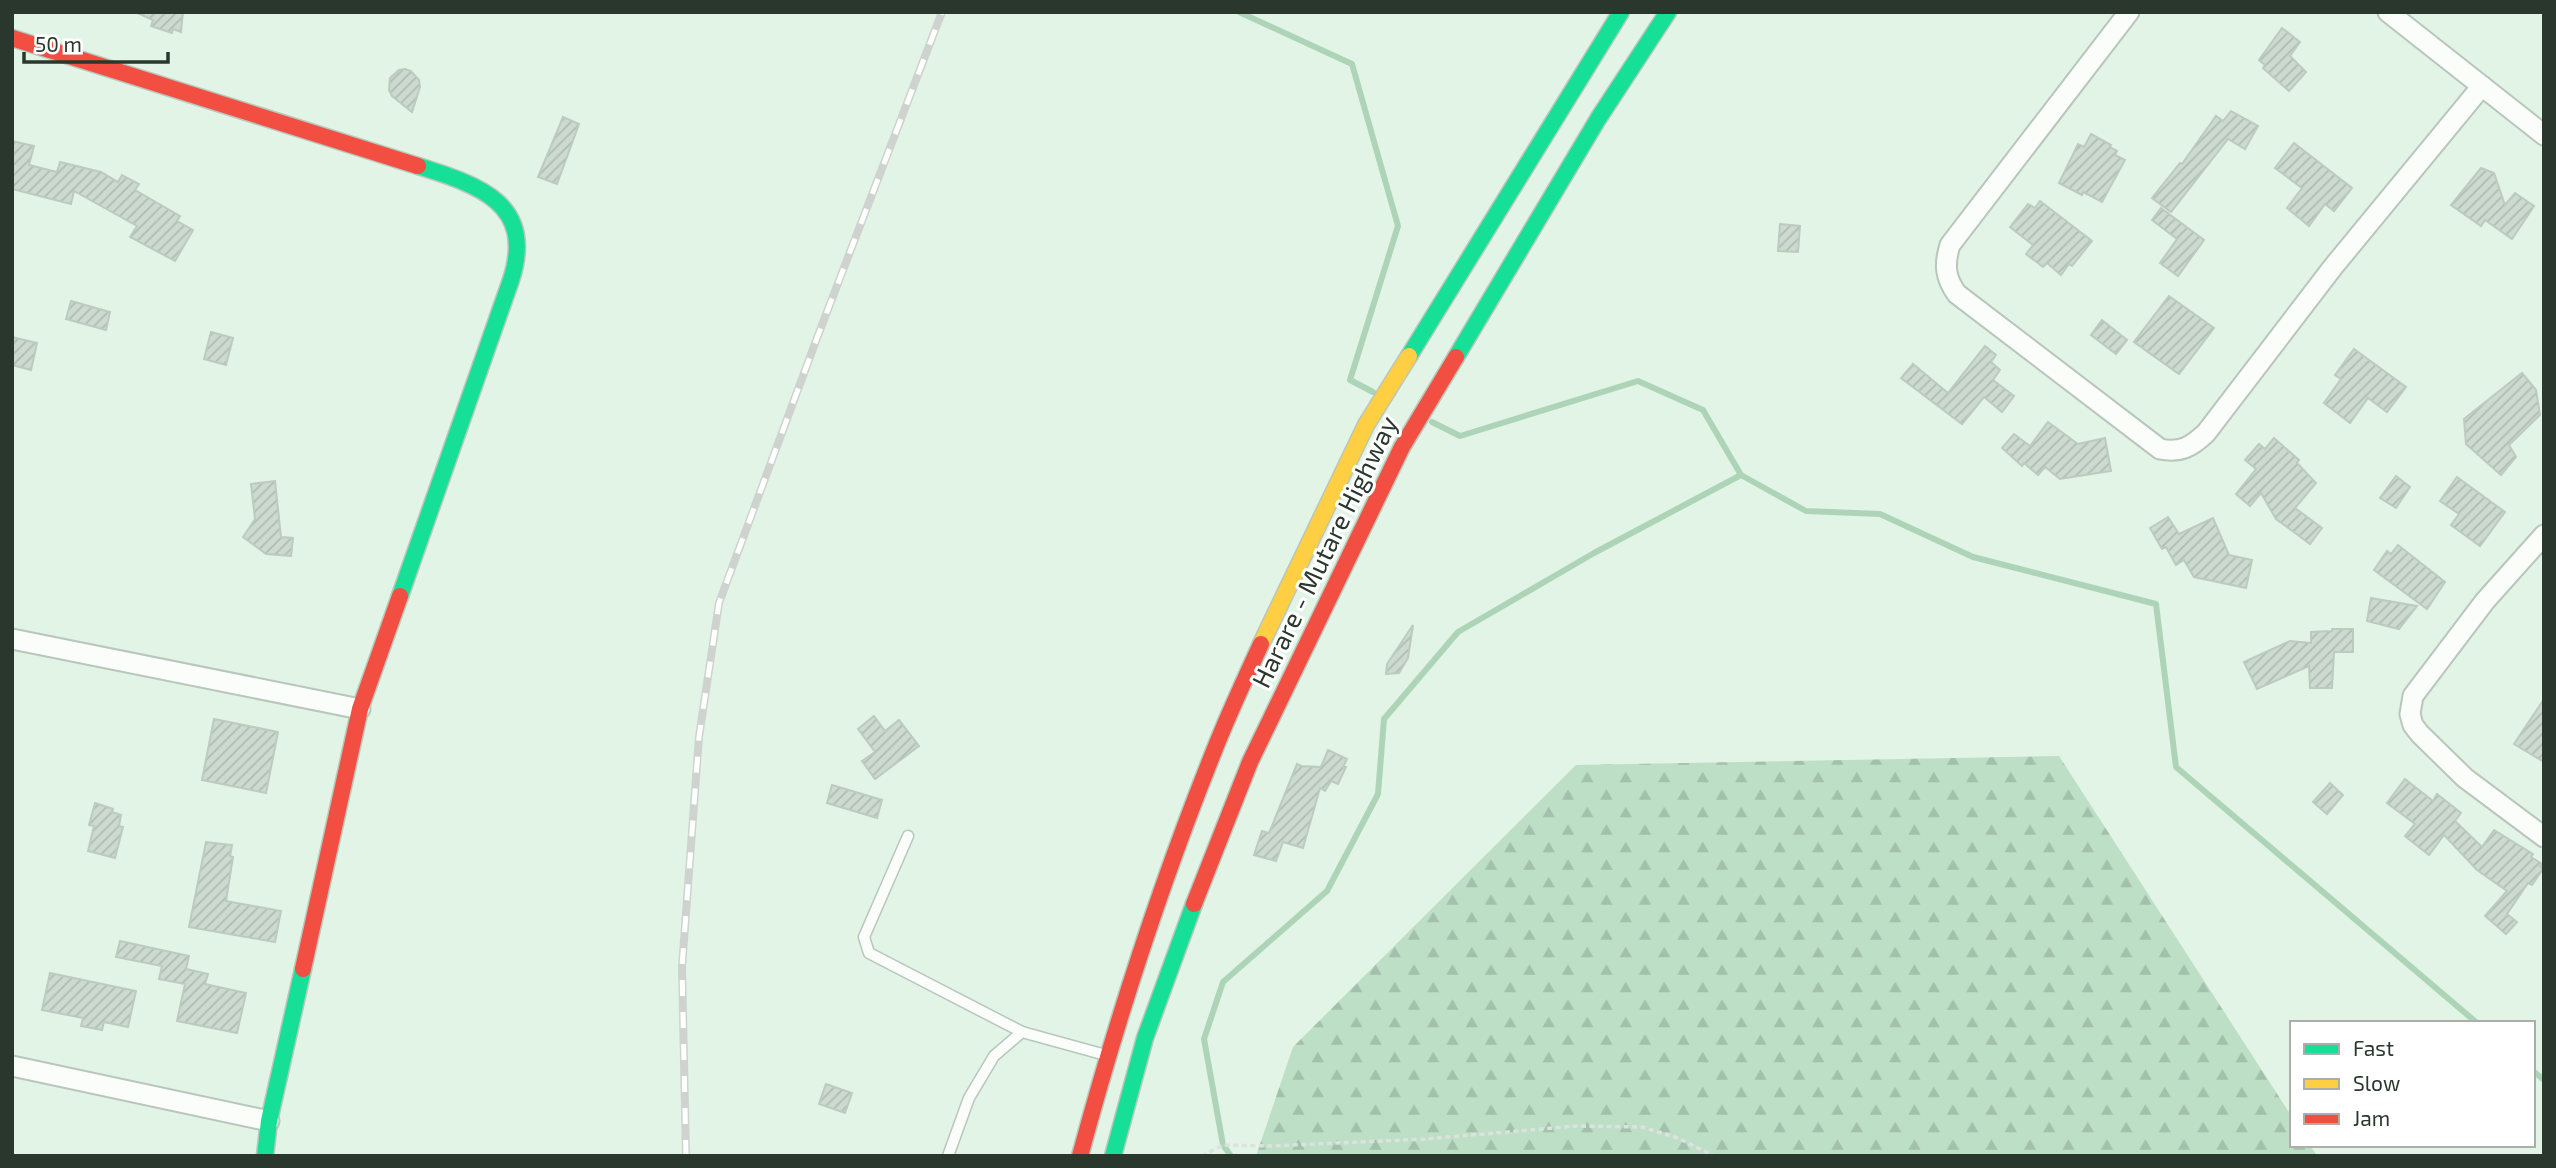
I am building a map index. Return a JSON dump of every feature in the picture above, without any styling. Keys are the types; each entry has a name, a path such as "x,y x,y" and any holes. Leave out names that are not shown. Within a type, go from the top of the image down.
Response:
{"main road":[{"name":"Harare - Mutare Highway","path":"1080,1156 1107,1055 1165,882 1214,750 1279,603 1366,425 1621,12"},
{"name":"Harare - Mutare Highway","path":"1113,1156 1145,1038 1175,951 1250,762 1402,447 1427,401 1598,119 1668,12"},
{"path":"12,38 449,175 485,190 498,201 509,215 518,244 517,258 360,709 269,1121 265,1156"}],"street":[{"path":"2129,12 1950,245 1945,270 1957,294 2160,449 2172,452 2184,450 2206,433 2333,267 2482,86"},
{"path":"2388,12 2544,135"},
{"path":"2544,535 2484,601 2421,685 2413,696 2410,714 2413,725 2420,734 2465,778 2544,836"},
{"path":"12,639 360,709"},
{"path":"12,1066 269,1121"}],"lane":[{"path":"908,836 864,936 869,953 1022,1032 1107,1055"},
{"path":"948,1156 969,1098 993,1056 1022,1032"}],"path":[{"path":"1202,1156 1223,1145 1425,1139 1576,1126 1642,1128 1678,1138 1714,1156"}],"green space":[{"path":"2059,756 2290,1114 2290,1147 2311,1147 2317,1156 1256,1156 1293,1047 1576,765"}],"building":[{"path":"135,12 183,12 181,32 173,29 172,33 151,26 153,20"},
{"path":"2282,28 2300,42 2290,56 2306,72 2289,91 2263,68 2265,65 2259,60"},
{"path":"399,70 411,71 419,80 420,87 412,112 392,96 389,90 390,78"},
{"path":"2231,111 2258,126 2245,149 2228,139 2171,212 2152,198 2180,163 2182,164 2216,116 2223,121"},
{"path":"563,117 579,124 557,184 538,177"},
{"path":"2091,134 2111,145 2110,147 2117,151 2115,155 2125,160 2102,202 2059,183 2078,144 2084,147"},
{"path":"12,141 34,146 29,165 57,172 60,162 101,172 118,182 122,175 139,184 135,190 180,216 177,221 193,230 175,261 130,237 137,226 74,191 71,204 12,189"},
{"path":"2294,143 2352,188 2334,211 2325,204 2309,226 2287,208 2302,188 2275,168"},
{"path":"2481,168 2494,173 2505,205 2515,193 2534,206 2512,239 2485,220 2481,226 2451,205"},
{"path":"2040,201 2092,241 2061,275 2047,263 2043,267 2026,254 2033,245 2010,227 2028,204 2035,208"},
{"path":"2161,208 2204,240 2178,276 2160,263 2177,239 2152,220"},
{"path":"1780,224 1800,226 1798,252 1778,251"},
{"path":"2169,296 2214,328 2179,374 2134,342"},
{"path":"71,301 110,312 106,330 66,319"},
{"path":"2102,320 2127,340 2116,354 2091,335"},
{"path":"211,332 233,338 226,365 204,359"},
{"path":"12,337 37,343 31,370 12,365"},
{"path":"1985,346 1996,355 1991,362 2000,370 1993,380 2014,396 2002,412 1984,397 1962,424 1901,378 1913,364 1948,393"},
{"path":"2354,349 2406,387 2387,412 2368,398 2350,423 2324,403 2341,379 2335,375"},
{"path":"2522,373 2536,390 2540,415 2509,445 2516,457 2501,475 2466,444 2464,419"},
{"path":"2048,422 2078,444 2105,438 2111,471 2060,479 2045,467 2038,475 2024,463 2022,466 2002,448 2014,434 2030,446"},
{"path":"2274,438 2299,460 2297,463 2316,483 2295,508 2322,528 2310,544 2276,519 2261,493 2250,506 2236,494 2256,469 2245,460 2259,444 2265,449"},
{"path":"2396,476 2410,487 2396,508 2380,498"},
{"path":"2457,477 2505,512 2480,546 2451,525 2459,514 2440,501"},
{"path":"275,481 281,537 293,538 291,556 266,554 243,537 255,519 251,484"},
{"path":"2168,517 2179,534 2213,518 2229,555 2252,560 2246,588 2194,577 2184,560 2176,565 2166,547 2162,549 2150,528"},
{"path":"2398,545 2445,582 2427,609 2374,570 2387,551 2391,554"},
{"path":"2371,598 2417,606 2399,629 2367,621"},
{"path":"1413,625 1408,658 1399,673 1386,674 1387,664"},
{"path":"2353,629 2353,652 2334,652 2332,688 2310,688 2309,666 2257,689 2244,662 2290,641 2311,643 2311,632"},
{"path":"2544,699 2544,762 2514,744"},
{"path":"874,716 885,731 899,720 919,746 875,779 862,761 875,752 858,729"},
{"path":"214,719 278,732 266,793 202,780"},
{"path":"1328,750 1347,759 1343,767 1346,767 1338,784 1331,781 1325,791 1320,788 1303,848 1283,842 1276,861 1254,855 1262,831 1269,833 1297,764 1321,767"},
{"path":"2405,779 2433,801 2437,794 2461,813 2455,821 2482,847 2494,830 2533,854 2531,857 2542,864 2540,866 2543,869 2532,885 2528,883 2507,914 2517,922 2506,934 2485,916 2507,891 2477,870 2444,835 2429,855 2405,836 2415,824 2387,803"},
{"path":"2330,783 2343,795 2327,814 2313,802"},
{"path":"832,785 882,800 877,818 827,803"},
{"path":"95,803 121,815 119,826 123,827 115,858 88,851 94,826 89,825"},
{"path":"206,842 232,845 230,856 233,857 226,901 281,911 275,942 189,927"},
{"path":"120,941 189,956 186,969 208,974 205,984 246,993 237,1033 177,1021 185,984 159,979 162,966 116,957"},
{"path":"50,973 136,991 128,1027 104,1022 102,1030 81,1026 83,1018 42,1010"},
{"path":"826,1084 852,1093 845,1113 819,1104"}],"waterway":[{"path":"1239,12 1352,64 1398,226 1350,380 1373,392"},
{"path":"1432,422 1460,436 1638,381 1703,410 1741,475 1806,511 1880,514 1973,557 2156,604 2176,767 2475,1021"},
{"path":"1231,1156 1223,1145 1204,1039 1223,982 1327,891 1378,794 1384,719 1458,632 1594,553 1741,475"},
{"path":"2535,1073 2544,1080"}],"railway":[{"path":"686,1156 682,967 699,737 719,603 942,12"}],"traffic: fast":[{"path":"1409,356 1621,12"},
{"path":"1456,357 1598,119 1668,12"},
{"path":"400,596 511,280 517,254 515,232 508,215 496,201 461,181 418,166"},
{"path":"1113,1156 1145,1038 1194,904"},
{"path":"265,1156 269,1121 303,969"}],"traffic: slow":[{"path":"1261,644 1366,425 1409,356"}],"traffic: jam":[{"path":"12,38 418,166"},
{"path":"1194,904 1250,762 1402,447 1456,357"},
{"path":"303,969 360,709 400,596"},
{"path":"1080,1156 1109,1053 1158,901 1219,738 1261,644"}]}
